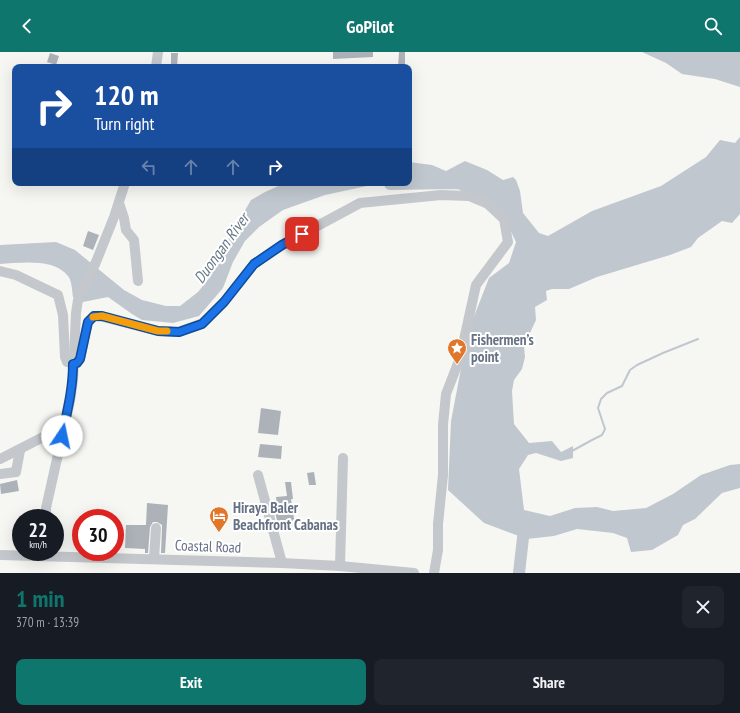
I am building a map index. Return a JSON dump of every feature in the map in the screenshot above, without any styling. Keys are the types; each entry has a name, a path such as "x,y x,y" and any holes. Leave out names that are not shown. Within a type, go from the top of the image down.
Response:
{"street":[{"path":"156,64 158,52"},
{"path":"46,509 70,401 73,380 73,360 78,300 96,262 124,186"},
{"path":"0,271 16,275 58,295 63,314 65,357 67,362 73,360 77,363 80,359 88,322 94,316 102,316 158,331 179,332 202,324 224,302 254,264 282,245 360,203 441,195 469,196 488,204 504,220 508,242 476,285 460,358 446,394 443,425 443,476 438,524 438,550 434,573"},
{"path":"118,203 124,218 126,230 134,240 138,282"},
{"path":"0,459 51,433 62,436"},
{"path":"0,474 16,472 20,450"},
{"path":"340,566 343,458"},
{"path":"258,475 282,563"},
{"path":"154,559 156,528"},
{"name":"Coastal Road","path":"0,555 12,555"},
{"name":"Coastal Road","path":"64,555 282,563 340,566 414,573"}],"shaded area":[{"path":"642,52 740,52 740,87 715,79 682,74 666,63"},
{"path":"740,137 740,214 732,223 722,221 698,238 691,247 670,255 597,277 569,289 552,289 546,291 547,300 535,307 536,320 524,346 525,357 522,369 514,380 512,391 514,424 529,443 552,441 561,452 573,446 573,458 561,461 536,453 528,455 519,469 524,510 550,516 575,508 597,507 613,511 646,508 673,494 701,475 730,465 740,464 740,488 722,493 695,519 683,525 678,535 652,550 631,552 627,538 613,533 577,529 554,536 527,539 484,523 448,490 451,421 468,332 489,278 509,263 516,242 504,217 490,198 480,191 462,183 433,181 412,183 412,162 432,165 446,171 465,161 487,170 503,180 513,177 516,180 520,191 523,213 539,233 548,236 592,211 661,186 706,157 720,140 735,143"},
{"path":"278,186 367,186 325,195 283,210 259,227 245,241 233,262 223,288 199,316 173,323 142,320 108,297 83,302 73,297 71,283 68,276 62,270 54,266 36,263 0,264 0,245 56,242 75,250 124,290 142,300 166,306 180,306 198,292 210,277 223,248 251,200"}],"building":[{"path":"333,52 373,52 373,57 333,59"},
{"path":"399,52 405,52 405,64 398,64"},
{"path":"50,53 59,56 56,64 47,62"},
{"path":"171,53 178,53 177,64 171,64"},
{"path":"88,231 99,235 93,250 83,246"},
{"path":"261,408 281,411 278,435 258,433"},
{"path":"260,444 282,446 281,459 258,457"},
{"path":"314,472 316,485 309,485 307,473"},
{"path":"17,480 19,491 1,494 0,484"},
{"path":"285,482 291,482 293,499 291,499 295,525 279,528 274,508 277,508 276,497 287,496"},
{"path":"147,503 168,505 165,553 161,553 162,525 157,522 153,522 150,527 148,553 145,553 145,549 125,548 126,525 146,525"}],"waterway":[{"name":"Duongan River","path":"412,184 459,183 499,202"},
{"path":"572,451 602,435 605,429 598,408 601,399 607,393 622,386 630,370 637,365 663,353 698,339"},
{"path":"519,573 524,529"}],"slow traffic":[{"path":"93,317 102,316 158,331 167,331"}],"place":[{"name":"Fishermen’s point","path":"457,365"},
{"name":"Hiraya Baler Beachfront Cabanas","path":"219,533"}],"route":[{"path":"62,436 70,401 73,380 73,364 77,363 80,359 88,322 94,316 102,316 158,331 179,332 202,324 224,302 254,264 282,245 302,234"}]}
